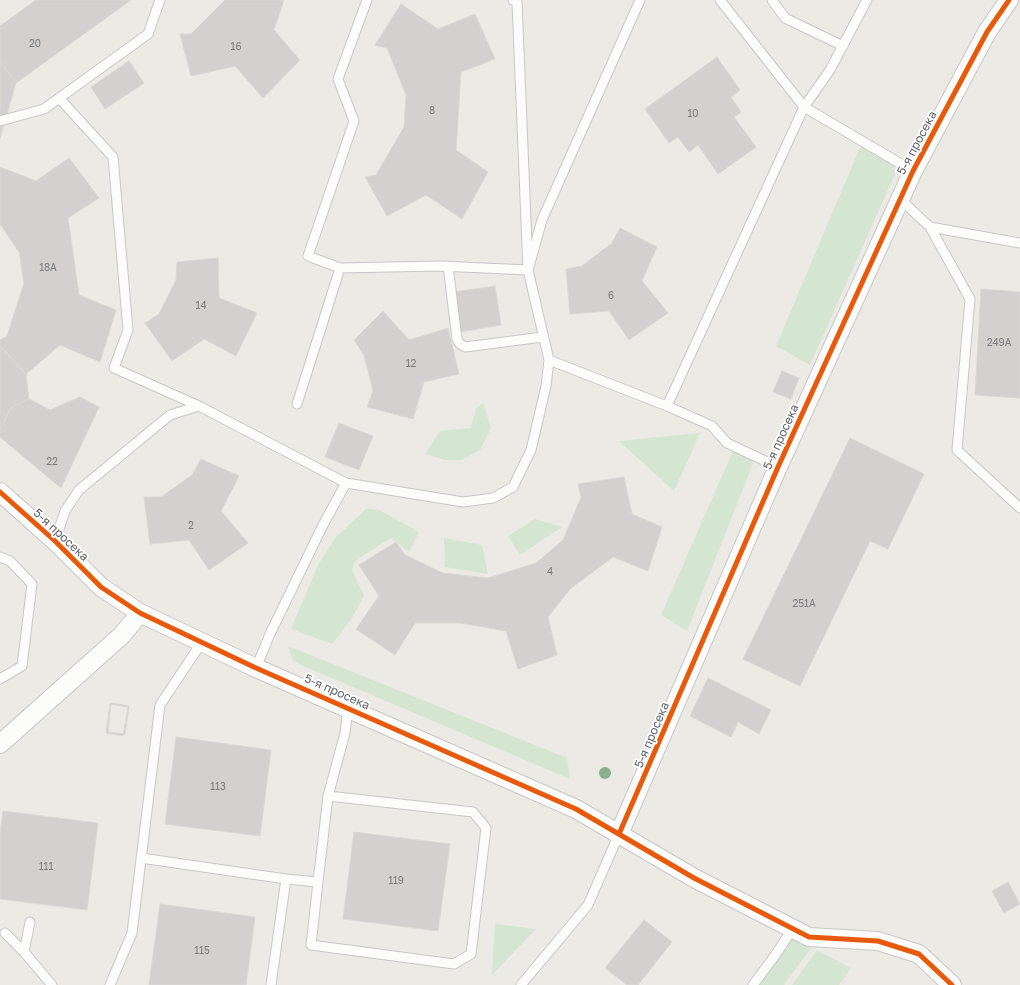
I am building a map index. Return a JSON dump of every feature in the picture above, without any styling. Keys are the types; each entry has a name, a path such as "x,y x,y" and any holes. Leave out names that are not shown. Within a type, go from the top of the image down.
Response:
{"street":[{"name":"5-я просека","path":"0,492 55,541 101,587 140,613 256,668 576,809 619,834 778,467 913,171 987,32 1009,0"},
{"path":"0,744 122,635 140,613"},
{"path":"619,834 694,878 808,936 878,940 919,954 952,985"}],"lane":[{"path":"0,121 44,109 148,34 160,0"},
{"path":"367,0 338,79 354,121 308,256 340,268 448,266 528,270"},
{"path":"59,98 113,157 128,330 114,368 199,406 346,483 463,502 493,498 513,487 531,450 546,386 549,360 528,270 517,2 513,0"},
{"path":"528,270 542,220 640,0"},
{"path":"720,0 804,107 913,171"},
{"path":"772,0 785,18 843,46"},
{"path":"667,406 804,107 830,70 867,0"},
{"path":"900,199 930,227 970,299 957,450 1020,508"},
{"path":"930,227 1020,243"},
{"path":"448,266 457,339 460,344 465,347 543,337"},
{"path":"297,404 340,268"},
{"path":"549,360 667,406 712,426 727,443 778,467"},
{"path":"55,541 65,511 79,490 170,415 199,406"},
{"path":"256,668 270,634 313,545 346,483"},
{"path":"0,557 10,561 32,584 22,666 0,679"},
{"path":"110,985 132,933 160,705 202,642"},
{"path":"328,796 473,812 486,828 471,954 454,964 311,945 328,796 345,732 348,708"},
{"path":"521,985 588,905 619,834"},
{"path":"141,858 286,879 318,882"},
{"path":"271,985 286,879"},
{"path":"24,952 30,922"},
{"path":"753,985 793,928"},
{"path":"2,933 24,952 52,985"}],"green space":[{"path":"861,145 894,155 895,174 810,365 776,346"},
{"path":"483,403 491,428 480,450 462,460 445,460 425,454 440,431 471,428 476,408"},
{"path":"700,433 674,491 619,441"},
{"path":"733,451 755,458 687,631 661,615"},
{"path":"366,509 379,510 419,532 409,552 391,538 355,561 352,570 364,595 352,618 332,644 291,629 318,565 335,538"},
{"path":"535,519 562,527 520,555 508,536"},
{"path":"444,538 482,545 488,574 445,567"},
{"path":"288,646 567,758 570,779 294,662"},
{"path":"495,924 536,929 492,975"},
{"path":"790,939 812,947 784,985 754,985"},
{"path":"817,950 851,968 839,985 792,985"}],"building":[{"path":"36,0 131,0 16,83 0,61 0,26"},
{"path":"225,0 284,0 274,30 300,60 263,98 235,66 191,76 180,34 191,34"},
{"path":"401,4 438,29 475,14 495,59 461,72 456,150 488,172 462,219 426,195 387,216 365,177 376,175 404,127 406,95 387,48 375,45"},
{"path":"717,57 740,90 731,97 741,112 734,117 756,147 718,174 698,145 689,152 678,137 669,143 645,109"},
{"path":"0,61 16,83 0,138"},
{"path":"129,61 144,83 105,109 91,87"},
{"path":"69,158 99,198 68,218 79,295 116,310 100,362 60,345 26,374 0,346 0,340 7,336 24,283 19,252 0,224 0,167 36,181"},
{"path":"620,228 657,247 642,281 668,313 629,340 609,311 570,314 566,269 582,266 612,243"},
{"path":"218,258 219,298 257,313 236,356 204,339 172,361 145,323 159,314 176,280 177,262"},
{"path":"495,286 501,325 460,332 454,292"},
{"path":"981,289 1020,292 1020,398 975,395"},
{"path":"383,311 409,340 448,328 459,374 424,382 413,419 367,407 373,391 364,355 354,340"},
{"path":"0,346 26,374 29,399 11,408 0,429"},
{"path":"782,371 799,378 791,399 773,392"},
{"path":"80,397 99,407 61,488 0,437 0,429 11,408 29,399 50,410"},
{"path":"339,423 373,436 359,470 325,457"},
{"path":"850,438 924,474 888,549 870,541 800,686 743,659"},
{"path":"201,459 239,476 221,511 248,543 209,570 189,540 150,544 144,497 161,497 192,475"},
{"path":"624,477 632,514 662,527 648,571 613,557 570,589 548,617 557,655 518,669 506,631 460,623 415,623 395,655 356,629 379,596 359,565 396,542 405,555 443,573 488,578 536,563 563,540 581,497 578,484"},
{"path":"708,678 771,710 759,734 738,722 731,737 690,716"},
{"path":"111,703 129,706 125,734 108,732"},
{"path":"110,704 128,707 123,736 106,733"},
{"path":"176,737 271,750 260,836 165,824"},
{"path":"3,811 98,823 87,910 0,899 0,834"},
{"path":"354,832 450,844 438,931 343,919"},
{"path":"1008,882 1020,904 1004,913 992,891"},
{"path":"160,904 255,917 246,985 149,985"},
{"path":"644,920 672,942 638,985 627,985 605,968"}],"cycle path":[{"path":"619,834 778,467 913,171 987,32 1009,0"},
{"path":"0,492 55,541 101,587 140,613 256,668 576,809 694,878 809,937 878,941 919,954 952,985"}]}
